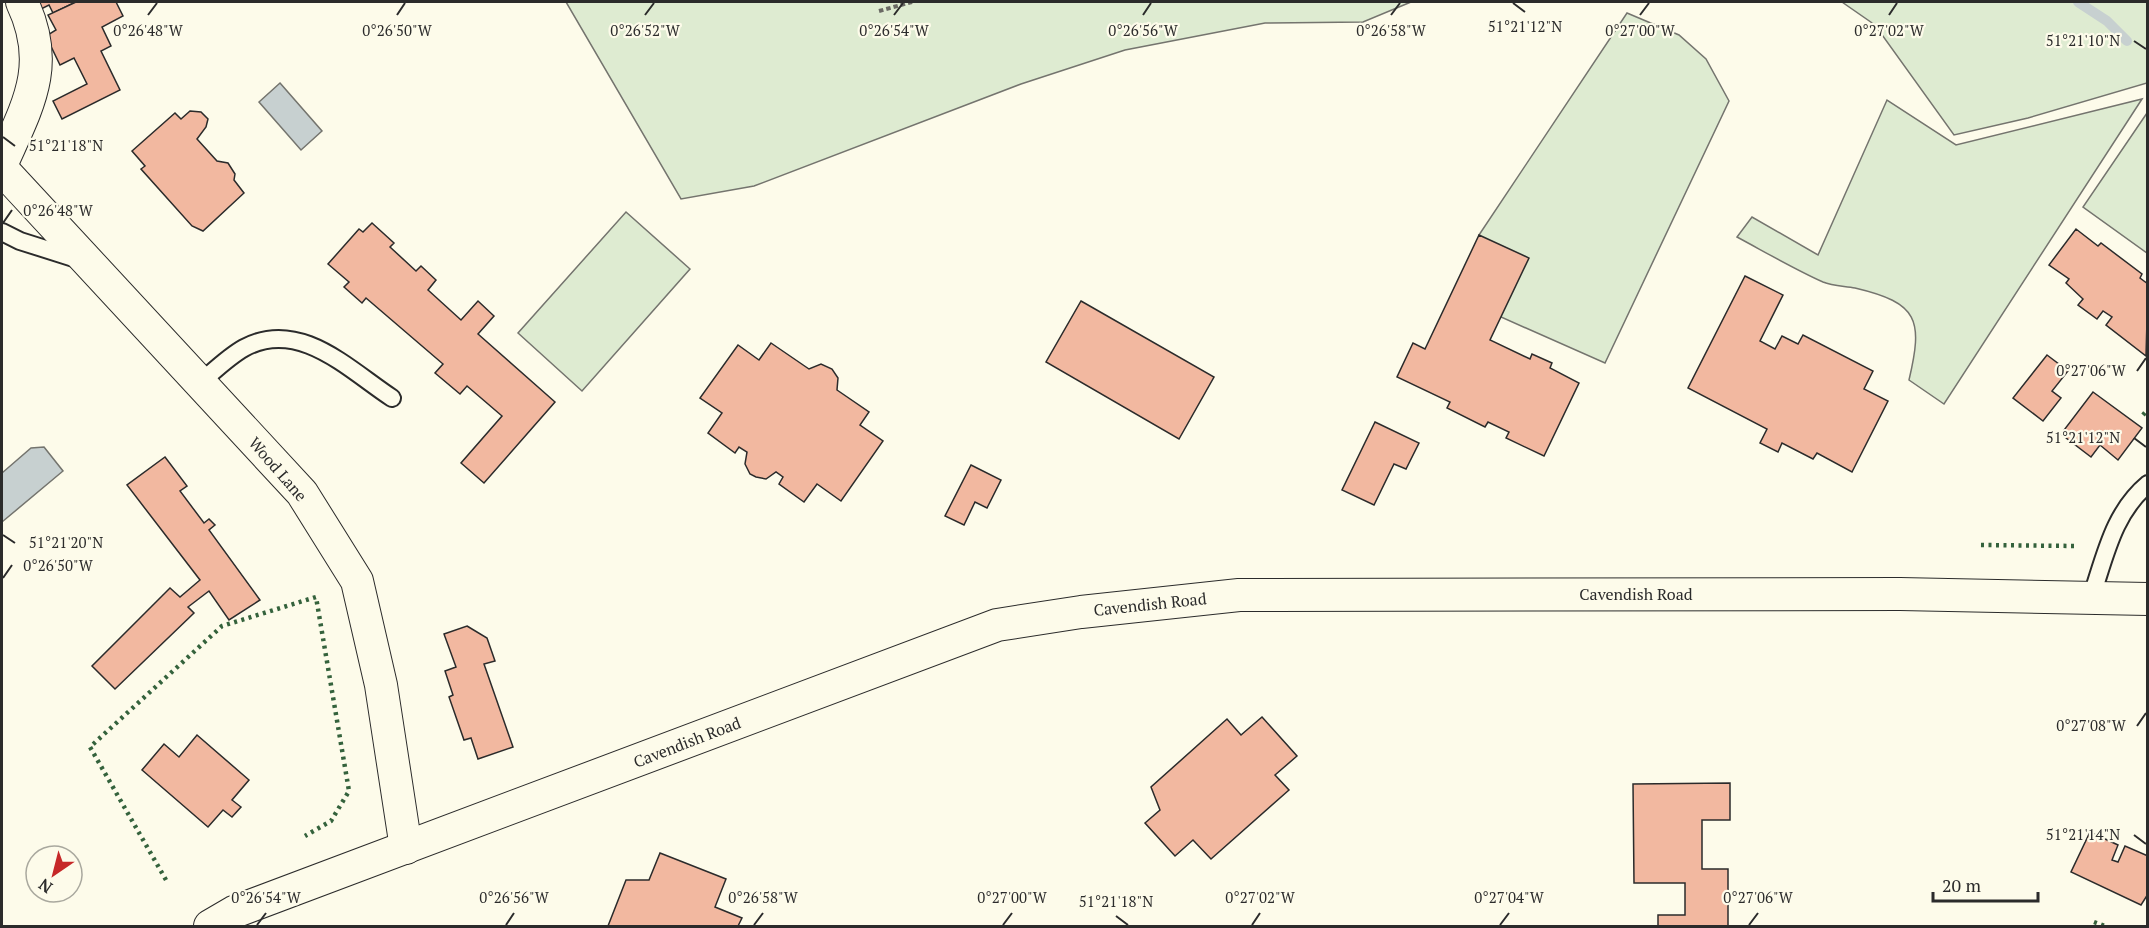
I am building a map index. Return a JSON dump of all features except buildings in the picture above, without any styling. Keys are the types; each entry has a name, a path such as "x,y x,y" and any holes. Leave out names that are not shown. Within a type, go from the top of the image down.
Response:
{"street":[{"path":"2,163 27,108 38,72 30,18 22,2"},
{"name":"Wood Lane","path":"2,169 302,493 357,581 381,684 406,848"},
{"name":"Cavendish Road","path":"210,927 234,912 997,625 1081,612 1239,595 1900,594 2148,599"}],"lane":[{"path":"2,231 20,241 89,263"},
{"path":"200,382 246,347 276,338 309,343 392,398"},
{"path":"2091,597 2115,527 2124,508 2148,484"}],"path":[{"path":"879,11 912,2"}],"green space":[{"path":"566,2 1411,2 1363,22 1265,23 1125,50 1021,84 754,186 681,199"},
{"path":"1842,2 2147,2 2147,83 2028,118 1954,135 1875,25"},
{"path":"1627,13 1679,35 1706,59 1729,101 1605,363 1501,317 1479,235"},
{"path":"2142,99 1944,404 1909,380 1915,328 1904,308 1876,294 1823,282 1737,237 1752,217 1818,255 1887,100 1956,145"},
{"path":"2147,113 2147,253 2083,207"},
{"path":"626,212 690,269 582,391 518,333"}],"shaded area":[{"path":"280,83 322,131 301,150 259,102"},
{"path":"44,447 63,471 2,522 2,473 31,448"}],"waterway":[{"path":"2078,2 2107,21 2127,41"}],"hedge":[{"path":"2143,415 2148,409"},
{"path":"1981,545 2076,546"},
{"path":"166,880 90,747 222,626 316,597 349,791 331,821 305,836"},
{"path":"2094,922 2105,926"}]}
